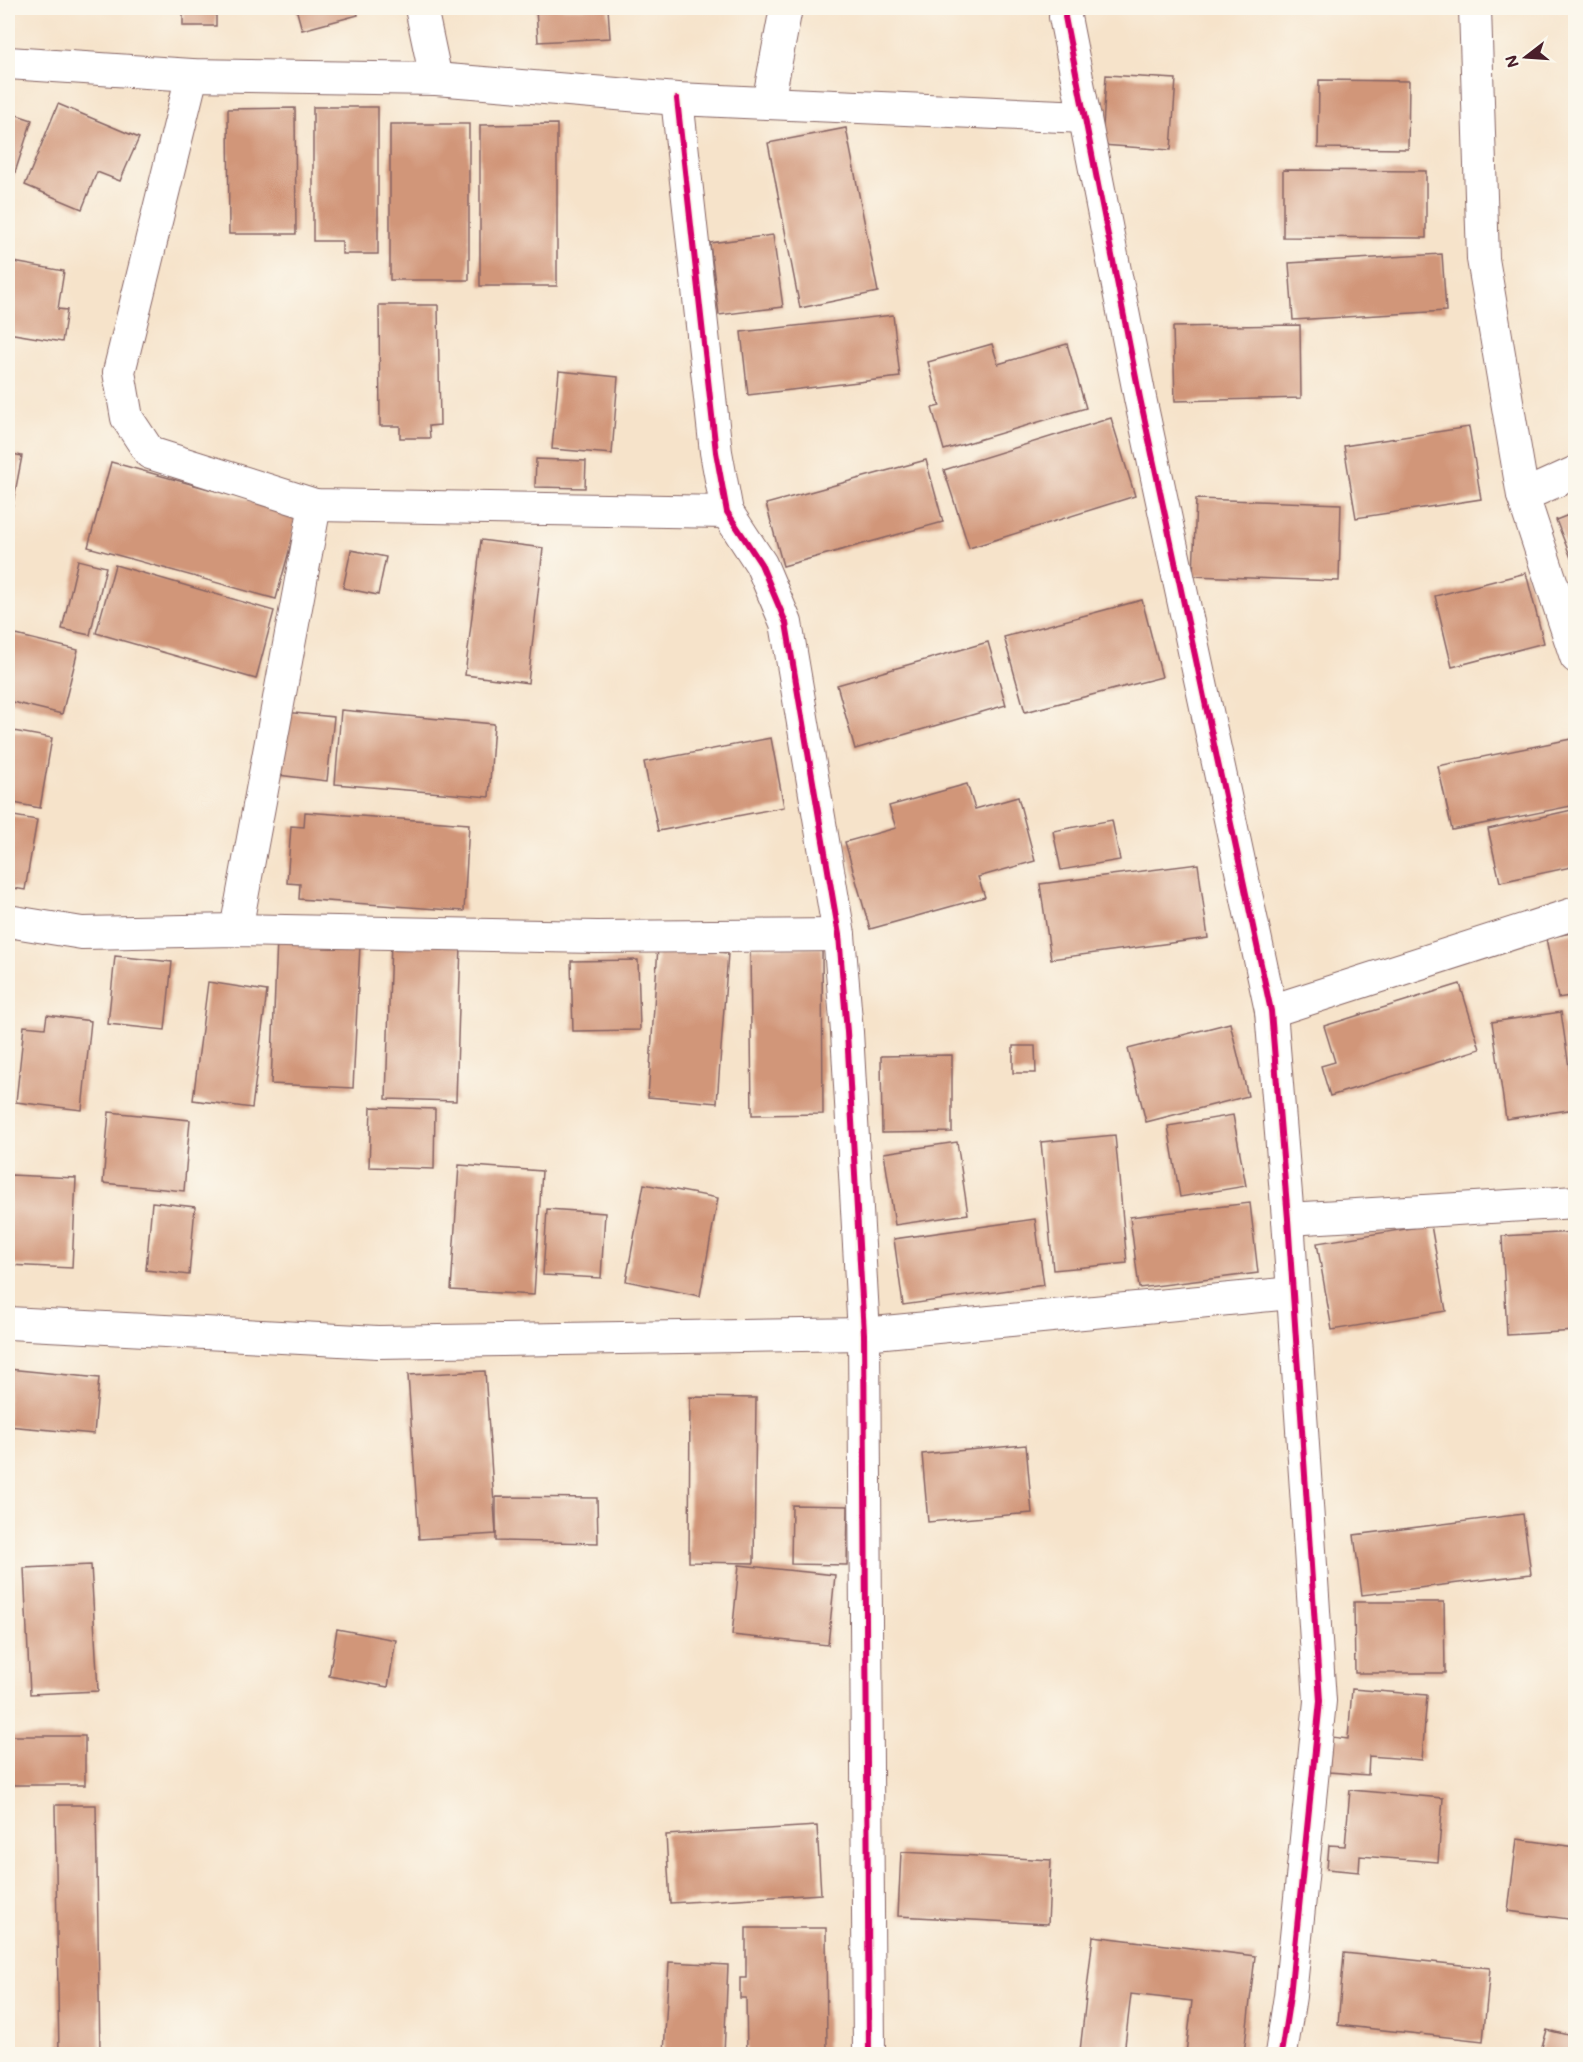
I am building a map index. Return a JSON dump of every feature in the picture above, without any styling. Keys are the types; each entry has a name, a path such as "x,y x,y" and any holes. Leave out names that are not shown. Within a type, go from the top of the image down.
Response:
{"street":[{"path":"422,8 436,79"},
{"path":"768,103 786,8"},
{"path":"1066,8 1065,17 1140,398 1271,1011 1288,1219 1320,1701 1290,1996 1281,2055"},
{"path":"1475,8 1483,259 1523,496 1575,657"},
{"path":"8,63 192,75 436,79 677,99 1085,117"},
{"path":"192,75 119,372 127,418 150,453 315,505 727,512"},
{"path":"677,99 716,452 727,512 760,564 786,623 839,935 847,1032 864,1334 869,2055"},
{"path":"1523,496 1575,472"},
{"path":"236,930 315,505"},
{"path":"1271,1011 1575,913"},
{"path":"8,921 82,933 236,930 597,937 839,935"},
{"path":"1288,1219 1575,1202"},
{"path":"8,1323 378,1342 864,1334 1292,1293"}],"building":[{"path":"183,8 227,9 216,10 216,26 183,26"},
{"path":"296,8 356,8 358,15 302,30"},
{"path":"536,8 608,8 610,38 538,42"},
{"path":"1106,75 1176,79 1171,150 1102,145"},
{"path":"1319,80 1409,81 1408,149 1318,148"},
{"path":"58,104 139,138 120,181 97,172 82,209 25,185"},
{"path":"313,107 378,107 378,254 342,254 342,241 313,241"},
{"path":"295,108 296,234 229,234 228,109"},
{"path":"8,112 32,120 8,194"},
{"path":"390,124 469,124 469,280 390,280"},
{"path":"557,124 557,286 480,286 480,125"},
{"path":"846,128 878,292 800,308 768,143"},
{"path":"1283,170 1426,171 1426,238 1283,237"},
{"path":"773,235 783,307 719,315 710,243"},
{"path":"1442,254 1446,311 1293,320 1289,263"},
{"path":"8,261 64,271 58,309 67,310 62,342 8,333"},
{"path":"379,305 438,305 440,425 429,426 430,438 400,438 400,426 380,426"},
{"path":"893,315 900,377 748,395 741,332"},
{"path":"1300,325 1301,398 1175,401 1173,327"},
{"path":"992,344 998,364 1067,344 1086,408 944,450 932,408 940,406 928,362"},
{"path":"559,371 618,377 612,454 552,449"},
{"path":"1111,418 1135,496 969,548 944,470"},
{"path":"1469,427 1481,499 1356,518 1344,446"},
{"path":"8,453 22,456 9,524 8,524"},
{"path":"536,459 586,461 585,488 535,487"},
{"path":"926,460 943,522 783,566 766,504"},
{"path":"111,462 299,514 276,599 88,547"},
{"path":"1196,499 1341,504 1339,581 1193,576"},
{"path":"1576,512 1576,568 1575,568 1556,520"},
{"path":"481,540 543,548 528,683 465,675"},
{"path":"351,550 386,557 378,595 343,588"},
{"path":"78,560 106,567 90,635 62,629"},
{"path":"115,565 274,611 256,679 96,633"},
{"path":"1526,573 1544,643 1452,667 1435,596"},
{"path":"1142,600 1162,677 1025,712 1004,637"},
{"path":"8,633 78,650 62,714 8,701"},
{"path":"988,642 1006,705 855,749 837,685"},
{"path":"341,710 494,724 489,797 335,784"},
{"path":"284,712 334,717 327,781 278,775"},
{"path":"8,730 52,738 40,808 8,802"},
{"path":"771,738 784,807 658,831 644,762"},
{"path":"1576,738 1576,805 1452,830 1438,766"},
{"path":"967,784 975,809 1018,797 1035,861 978,877 985,897 870,929 845,842 896,828 889,806"},
{"path":"1576,809 1576,866 1500,882 1488,829"},
{"path":"305,812 469,824 464,911 299,899 300,884 287,883 291,826 304,827"},
{"path":"8,815 37,820 25,890 8,887"},
{"path":"1112,820 1120,860 1061,870 1053,831"},
{"path":"1198,864 1208,938 1051,959 1040,884"},
{"path":"1576,932 1576,995 1558,998 1546,938"},
{"path":"277,940 360,945 353,1088 271,1084"},
{"path":"391,941 461,944 456,1101 386,1099"},
{"path":"658,947 728,953 717,1103 648,1097"},
{"path":"750,948 822,948 823,1114 752,1115"},
{"path":"115,956 172,962 165,1030 108,1024"},
{"path":"638,960 640,1030 573,1031 571,961"},
{"path":"208,982 267,991 252,1108 193,1100"},
{"path":"1460,984 1480,1049 1330,1096 1321,1066 1335,1062 1324,1026"},
{"path":"1561,1012 1575,1109 1506,1119 1492,1022"},
{"path":"47,1015 91,1021 82,1110 16,1102 24,1026 45,1028"},
{"path":"1230,1023 1248,1096 1146,1122 1128,1049"},
{"path":"1013,1046 1035,1046 1036,1073 1013,1073"},
{"path":"952,1055 952,1132 882,1133 881,1056"},
{"path":"371,1107 435,1109 434,1169 369,1167"},
{"path":"109,1112 190,1120 184,1191 103,1183"},
{"path":"1233,1115 1246,1186 1180,1197 1168,1126"},
{"path":"1115,1135 1127,1263 1053,1270 1041,1142"},
{"path":"957,1142 968,1214 895,1225 884,1153"},
{"path":"459,1165 542,1171 534,1295 451,1290"},
{"path":"10,1175 76,1178 72,1268 8,1265"},
{"path":"644,1184 718,1198 700,1296 626,1281"},
{"path":"152,1202 195,1207 189,1275 146,1270"},
{"path":"1250,1203 1258,1273 1139,1288 1130,1217"},
{"path":"547,1209 605,1213 601,1278 543,1275"},
{"path":"1035,1219 1044,1285 903,1305 894,1239"},
{"path":"1431,1225 1446,1311 1332,1330 1317,1243"},
{"path":"1576,1232 1576,1331 1507,1335 1502,1236"},
{"path":"8,1369 99,1378 94,1434 8,1426"},
{"path":"485,1371 496,1534 419,1539 408,1375"},
{"path":"690,1397 756,1398 754,1563 689,1562"},
{"path":"1026,1445 1032,1513 928,1522 922,1454"},
{"path":"496,1497 597,1498 598,1543 496,1541"},
{"path":"792,1505 848,1506 847,1565 791,1564"},
{"path":"1523,1514 1531,1574 1362,1595 1354,1535"},
{"path":"91,1565 98,1691 30,1694 24,1568"},
{"path":"739,1565 835,1575 828,1645 732,1635"},
{"path":"1354,1602 1444,1602 1445,1673 1355,1673"},
{"path":"337,1629 396,1640 388,1687 329,1676"},
{"path":"1352,1689 1427,1695 1422,1760 1369,1756 1368,1775 1329,1772 1332,1737 1348,1739"},
{"path":"8,1736 85,1736 85,1785 8,1785"},
{"path":"1350,1790 1443,1798 1438,1862 1360,1856 1359,1872 1327,1869 1329,1845 1345,1846"},
{"path":"55,1805 96,1805 100,2054 59,2054"},
{"path":"817,1826 821,1894 670,1903 666,1835"},
{"path":"1517,1839 1576,1847 1576,1920 1508,1911"},
{"path":"901,1852 1051,1860 1048,1924 898,1916"},
{"path":"746,1928 826,1928 827,2054 747,2054 746,1998 740,1998 740,1978 746,1978"},
{"path":"1093,1936 1255,1956 1244,2054 1186,2054 1192,2001 1131,1994 1124,2054 1080,2051"},
{"path":"1344,1953 1490,1968 1483,2041 1338,2025"},
{"path":"669,1962 728,1965 724,2054 664,2054"},
{"path":"1547,2030 1576,2037 1576,2054 1540,2054"}],"cycle path":[{"path":"1066,8 1065,17 1140,398 1271,1011 1288,1219 1320,1701 1290,1996 1281,2054"},
{"path":"677,99 716,452 727,512 761,564 786,623 839,935 847,1032 864,1334 869,2054"}]}
